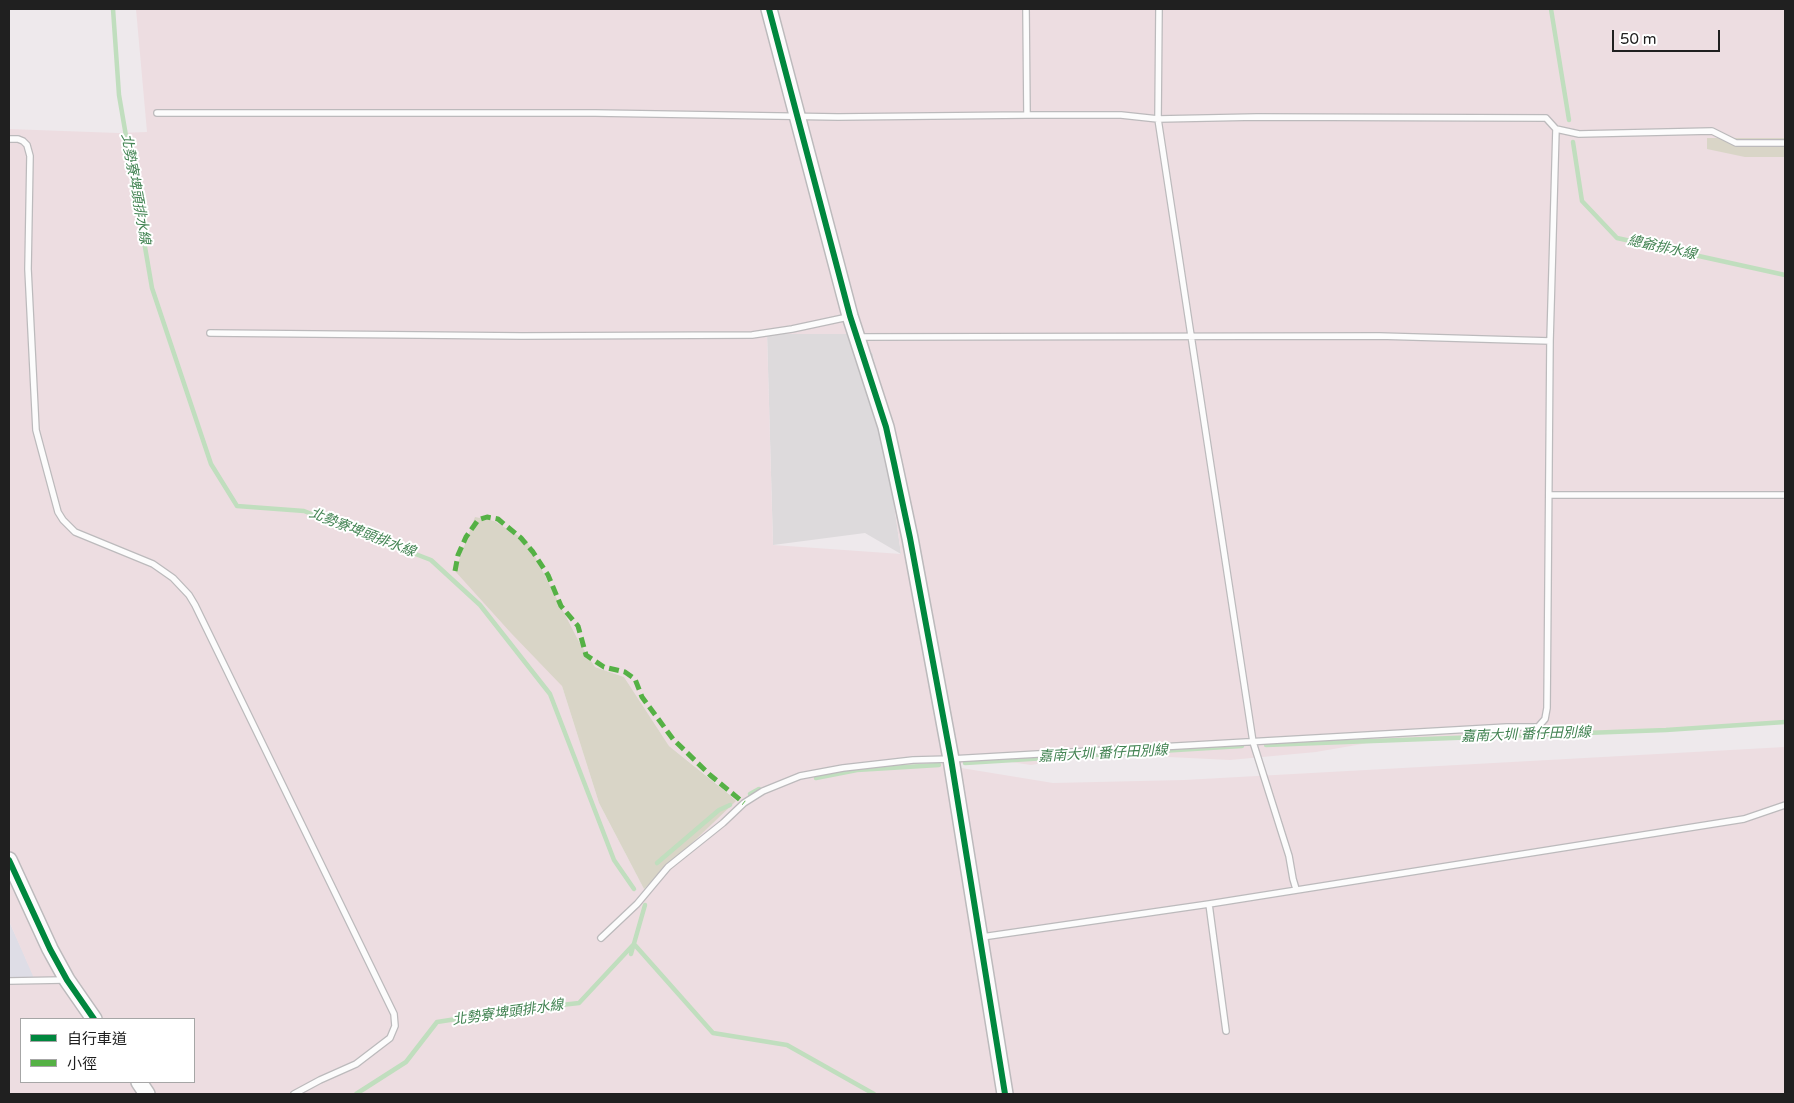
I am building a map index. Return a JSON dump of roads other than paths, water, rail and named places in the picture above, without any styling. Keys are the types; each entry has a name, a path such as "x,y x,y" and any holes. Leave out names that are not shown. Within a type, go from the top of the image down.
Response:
{"street":[{"path":"769,9 850,316 886,427 894,462 951,759 1005,1094"},
{"path":"9,860 66,980 93,1018"},
{"path":"140,1083 147,1094"}],"lane":[{"path":"1026,9 1026,115"},
{"path":"1159,9 1158,119 1253,742 1289,856 1292,878 1296,889"},
{"path":"157,113 595,113 796,116 1121,115 1158,119 1257,117 1546,118 1556,129 1579,134 1712,130 1736,143 1785,144"},
{"path":"601,938 637,904 668,867 723,823 744,803 764,791 800,776 843,768 913,760 1538,727 1545,719 1547,708 1550,341 1556,129"},
{"path":"9,139 18,139 27,145 30,156 28,269 36,430 58,512 62,520 75,532 153,564 173,578 189,595 200,614 394,1014 395,1026 390,1038 356,1064 294,1094"},
{"path":"210,333 512,336 752,335 792,330 850,316"},
{"path":"857,337 1379,336 1550,341"},
{"path":"1549,495 1785,495"},
{"path":"980,938 1209,904 1744,819 1785,805"},
{"path":"1209,904 1226,1031"},
{"path":"9,981 66,980"}],"waterway":[{"name":"北勢寮埤頭排水線","path":"113,9 119,95 152,288 211,464 237,506 304,511 431,560 480,605 550,694 614,860 634,889"},
{"path":"1551,9 1569,120"},
{"name":"總爺排水線","path":"1573,142 1582,201 1617,238 1785,275"},
{"name":"嘉南大圳 番仔田別線","path":"1266,745 1666,730 1785,722"},
{"name":"嘉南大圳 番仔田別線","path":"965,763 1242,746"},
{"name":"嘉南大圳 番仔田別線","path":"816,778 857,770 939,765"},
{"name":"嘉南大圳 番仔田別線","path":"750,794 759,789"},
{"name":"嘉南大圳 番仔田別線","path":"657,863 719,810 730,805"},
{"name":"北勢寮埤頭排水線","path":"631,954 645,905"},
{"path":"634,944 713,1033 787,1045 874,1094"},
{"name":"北勢寮埤頭排水線","path":"356,1094 406,1062 437,1022 579,1003 634,944"}]}
